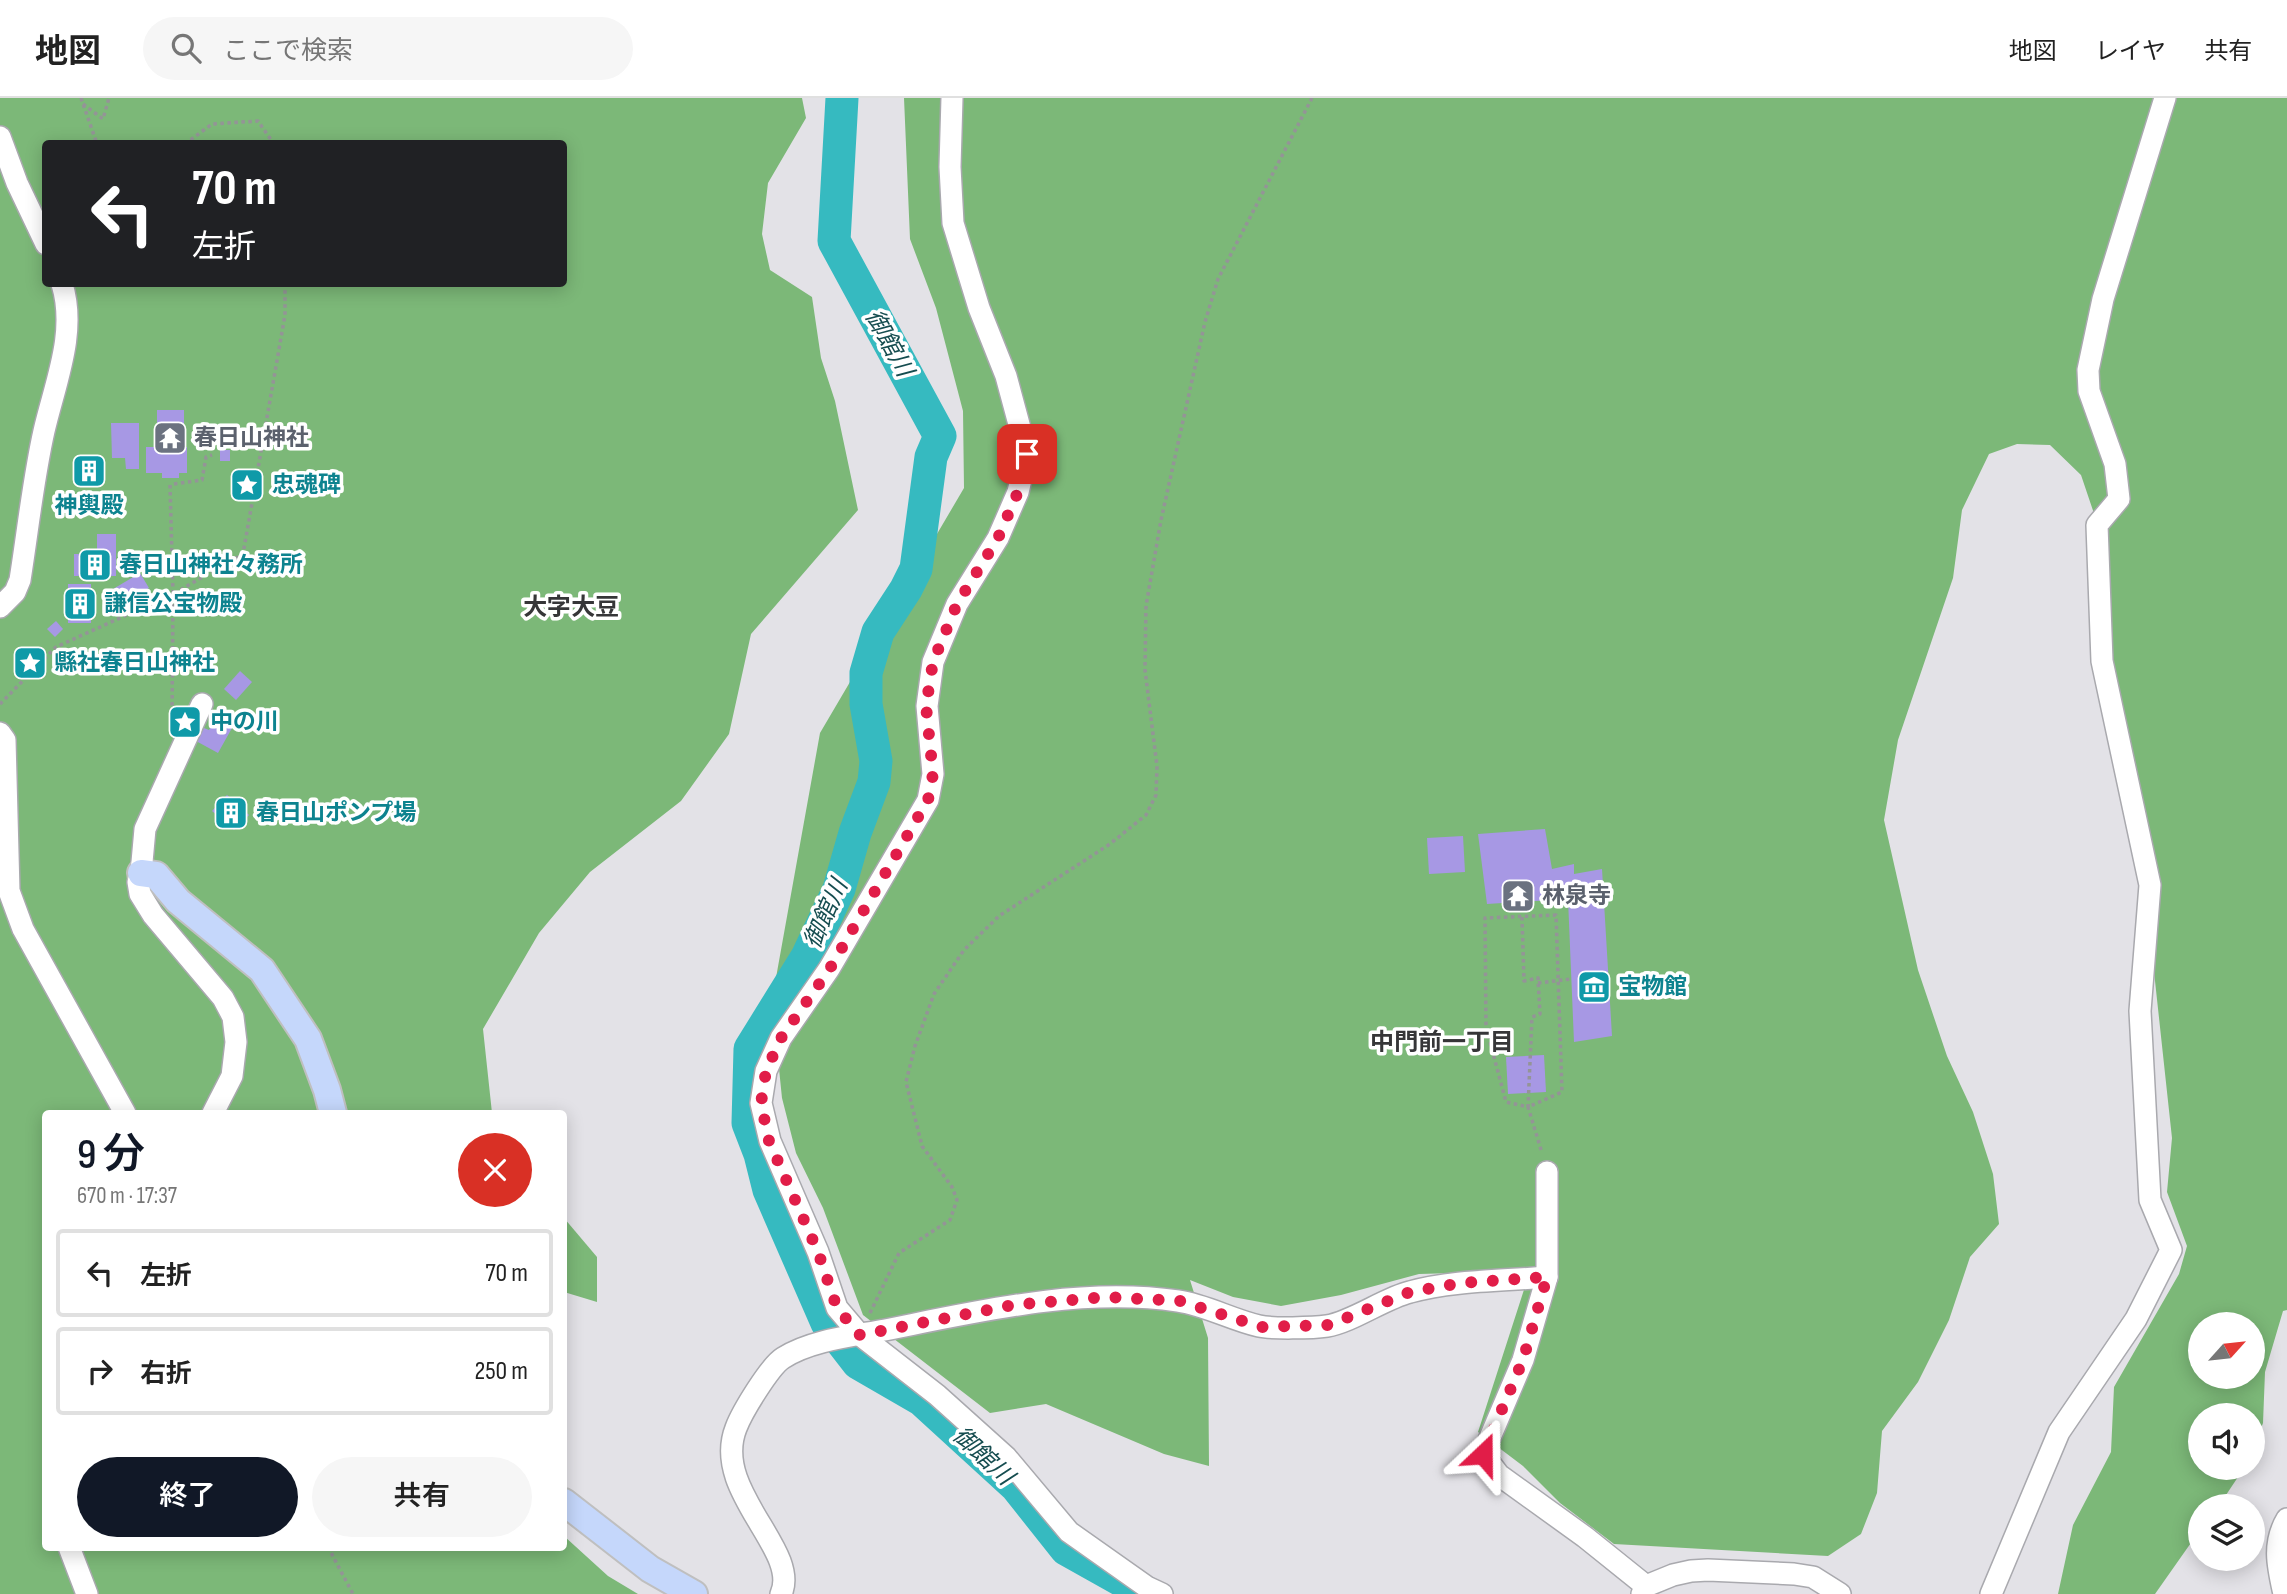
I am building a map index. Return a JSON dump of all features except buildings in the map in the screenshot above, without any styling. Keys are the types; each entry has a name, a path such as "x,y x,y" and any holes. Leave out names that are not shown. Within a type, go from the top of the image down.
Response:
{"main road":[{"path":"141,873 156,875 178,901 262,970 308,1039 327,1090 331,1110"},
{"path":"567,1504 650,1569 694,1594"}],"street":[{"path":"952,98 950,167 953,223 979,308 1006,376 1027,454 1018,492 998,538 957,604 933,662 926,706 933,774 928,800 829,970 781,1038 766,1071 761,1103 769,1141 818,1252 837,1308 860,1335 937,1395 1006,1457 1069,1532 1147,1587 1162,1594"},
{"path":"1991,1594 2059,1432 2136,1319 2171,1251 2150,1200 2140,1010 2150,885 2102,661 2097,525 2119,499 2115,464 2089,391 2088,370 2103,299 2165,98"},
{"path":"0,137 17,183 42,236"},
{"path":"0,607 15,592 20,580 44,432 63,362 66,333 63,287"},
{"path":"202,704 145,828 138,882 140,894 153,915 223,998 233,1017 236,1042 232,1076 215,1110"},
{"path":"2,736 9,891 14,910 123,1110"},
{"path":"1547,1172 1547,1277 1523,1360 1483,1454 1499,1475 1585,1537 1644,1590 1691,1571 1732,1571 1813,1577 1840,1594"},
{"path":"781,1594 784,1587 782,1566 734,1475 731,1451 736,1427 769,1372 782,1358 811,1347 860,1335 1013,1305 1106,1297 1180,1301 1261,1327 1329,1325 1410,1292 1462,1283 1547,1277"},
{"path":"2284,1594 2276,1549 2278,1537 2287,1519"},
{"path":"71,1551 88,1594"}],"path":[{"path":"81,98 96,140"},
{"path":"83,104 103,119 109,98"},
{"path":"860,1335 899,1253 950,1220 957,1200 952,1187 922,1146 906,1082 915,1046 934,994 964,950 999,916 1110,844 1146,815 1156,795 1157,766 1145,670 1146,606 1161,520 1205,322 1217,279 1312,98"},
{"path":"190,140 212,124 258,121 271,140"},
{"path":"0,704 56,647 173,594 243,554 285,314 285,287"},
{"path":"172,725 172,484 202,480 206,457 212,455"},
{"path":"1556,915 1562,1092 1528,1108 1506,1102 1486,1027 1485,918 1556,915"},
{"path":"1522,917 1524,981 1538,978 1540,1014 1532,1017 1528,1108 1547,1172"},
{"path":"1538,983 1571,979"},
{"path":"330,1551 353,1594"}],"green space":[{"path":"0,98 802,98 806,118 768,183 762,234 770,270 812,297 821,358 835,401 858,510 751,634 729,734 681,801 590,872 539,933 483,1029 492,1110 42,1110 42,1551 567,1551 567,1539 608,1576 638,1594 0,1594"},
{"path":"904,98 2287,98 2287,1310 2283,1311 2265,1372 2265,1312 2188,1312 2188,1390 2264,1389 2264,1403 2188,1403 2188,1480 2236,1480 2227,1494 2188,1494 2188,1547 2155,1594 2058,1594 2073,1525 2111,1452 2114,1387 2179,1274 2187,1246 2167,1192 2172,1138 2135,796 2107,650 2107,552 2081,475 2050,445 2017,444 1989,454 1962,510 1953,578 1898,740 1884,820 1918,970 1947,1056 1973,1112 1993,1174 1999,1224 1970,1257 1949,1320 1918,1382 1882,1431 1877,1493 1861,1534 1828,1556 1614,1544 1560,1503 1523,1466 1478,1432 1530,1271 1419,1274 1341,1295 1281,1306 1233,1297 1190,1280 1208,1338 1209,1466 1164,1454 1046,1404 990,1413 863,1315 823,1208 796,1153 782,1098 772,1000 820,733 964,488 963,411 936,308 910,239"},
{"path":"567,1222 597,1257 597,1302 567,1293"}],"waterway":[{"name":"御館川","path":"842,98 834,241 940,436 931,457 916,569 878,632 866,673 866,704 876,761 874,782 855,833 839,889 807,957 750,1049 748,1123 760,1154 769,1190 827,1323 858,1363 922,1400 1016,1486 1066,1549 1146,1594"}],"place":[{"name":"春日山神社","path":"170,438"},
{"name":"神輿殿","path":"89,471"},
{"name":"忠魂碑","path":"247,485"},
{"name":"春日山神社々務所","path":"95,565"},
{"name":"謙信公宝物殿","path":"80,604"},
{"name":"縣社春日山神社","path":"30,663"},
{"name":"中の川","path":"185,722"},
{"name":"春日山ポンプ場","path":"231,813"},
{"name":"林泉寺","path":"1518,896"},
{"name":"宝物館","path":"1594,987"}],"district":[{"name":"大字大豆","path":"571,607"},
{"name":"中門前一丁目","path":"1442,1042"}],"route":[{"path":"1027,454 1018,492 998,538 957,604 933,662 926,706 933,774 928,800 829,970 781,1038 766,1071 761,1103 769,1141 818,1252 837,1308 860,1335 1013,1305 1106,1297 1180,1301 1261,1327 1329,1325 1410,1292 1462,1283 1547,1277 1523,1360 1483,1454"}]}
